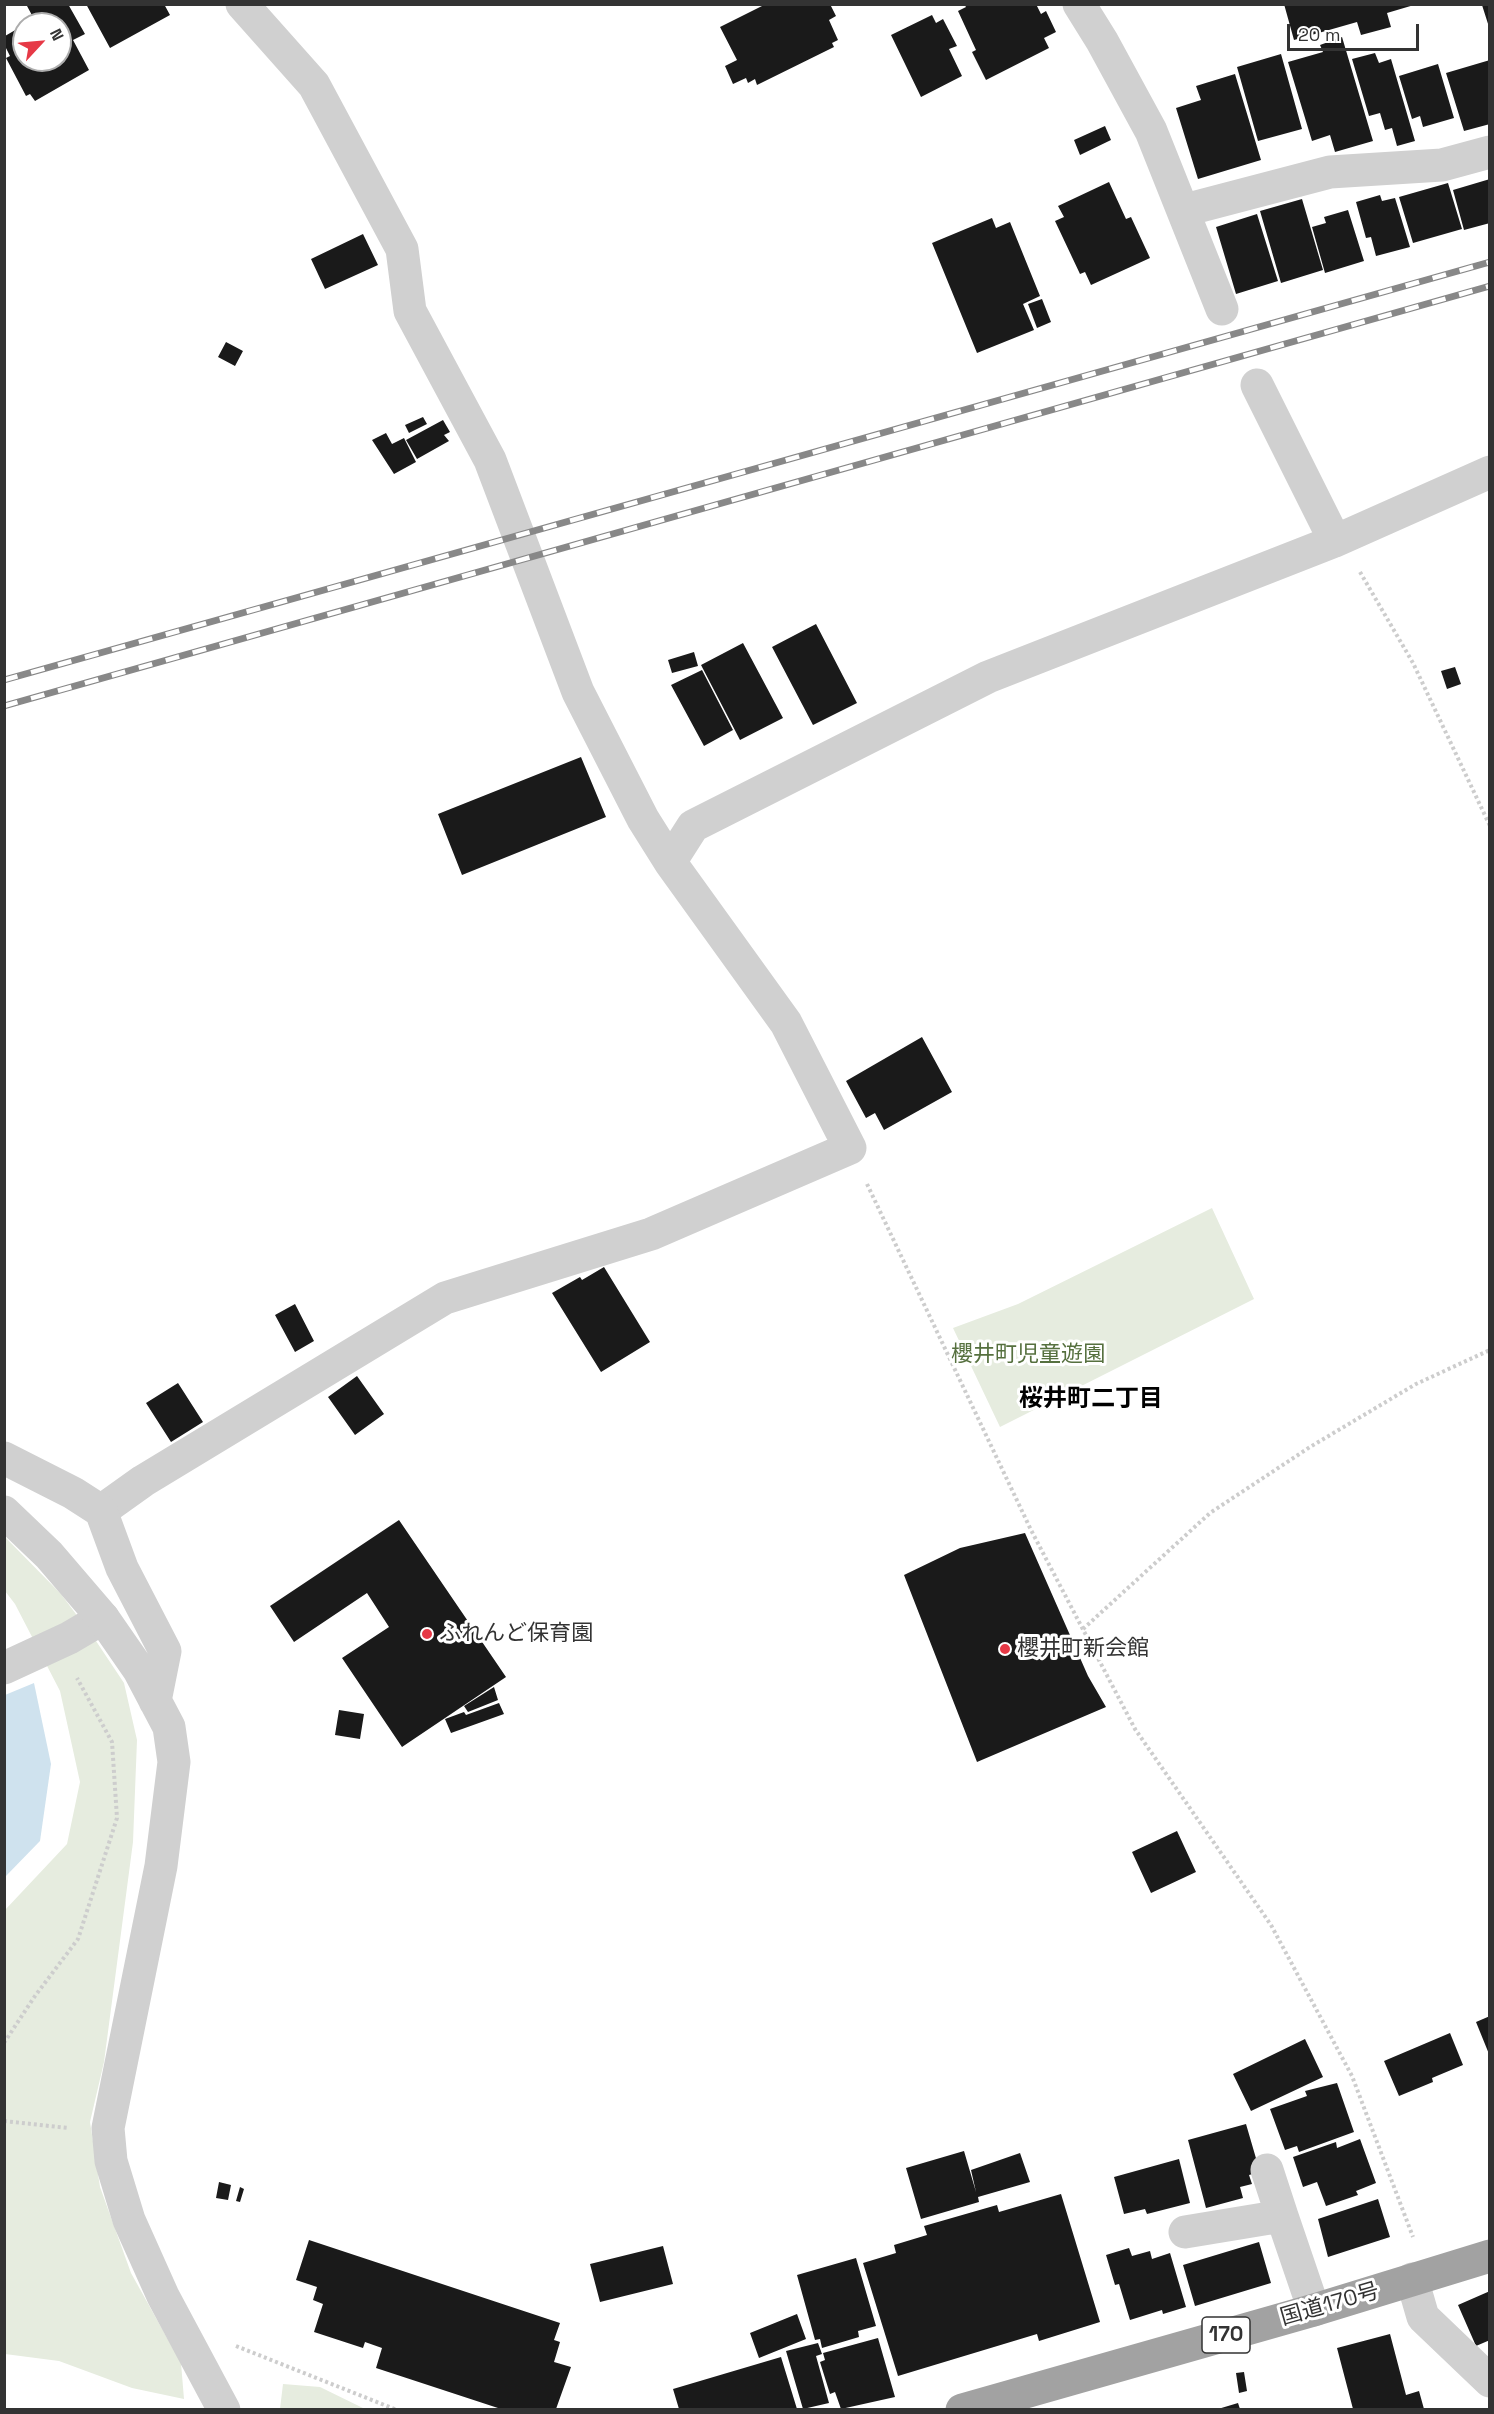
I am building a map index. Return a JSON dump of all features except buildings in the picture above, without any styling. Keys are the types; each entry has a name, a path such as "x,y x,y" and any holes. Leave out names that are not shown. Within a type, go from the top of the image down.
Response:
{"highway":[{"name":"国道170号","path":"962,2409 1314,2310 1490,2256"}],"street":[{"path":"101,1511 143,1481 446,1298 651,1234 850,1148 786,1023 670,862 643,819 578,692 490,460 410,311 402,249 314,86 242,4"},
{"path":"1079,4 1151,131 1185,210 1222,309"},
{"path":"1185,210 1330,172 1442,165 1490,152"},
{"path":"1257,385 1335,541"},
{"path":"670,862 693,826 988,677 1335,541 1490,472"},
{"path":"4,1458 73,1493 101,1511 122,1568 165,1651 155,1701"},
{"path":"4,1512 50,1555 104,1618 140,1670 169,1727 174,1762 161,1866 108,2128 111,2161 129,2220 163,2296 224,2409"},
{"path":"4,1668 104,1618"},
{"path":"1267,2170 1314,2310"},
{"path":"1185,2232 1282,2216"},
{"path":"1412,2279 1423,2317 1490,2381"}],"path":[{"path":"1335,541 1365,578 1413,663 1490,826"},
{"path":"850,1148 1031,1530 1135,1729 1271,1925 1352,2076 1416,2243 1412,2279"},
{"path":"1083,1629 1210,1513 1416,1383 1490,1350"},
{"path":"4,2043 35,1996 78,1939 117,1818 112,1742 58,1643"},
{"path":"4,2121 53,2128 108,2128"},
{"path":"233,2345 397,2409"}],"green space":[{"name":"櫻井町児童遊園","path":"1212,1208 1254,1299 1000,1427 953,1328 1018,1304"},
{"path":"4,1536 61,1594 124,1683 137,1740 133,1842 104,2062 90,2122 100,2187 131,2273 181,2363 184,2399 132,2388 59,2361 5,2354 5,1910 67,1844 80,1782 60,1691 15,1604 5,1591"},
{"path":"283,2384 320,2387 365,2409 280,2409"}],"water":[{"path":"34,1683 51,1764 40,1841 5,1877 5,1695"}],"railway":[{"path":"4,680 1490,262"},
{"path":"4,706 1490,286"}],"place":[{"name":"ふれんど保育園","path":"427,1634"},
{"name":"櫻井町新会館","path":"1005,1649"}],"district":[{"name":"桜井町二丁目","path":"1091,1399"}]}
